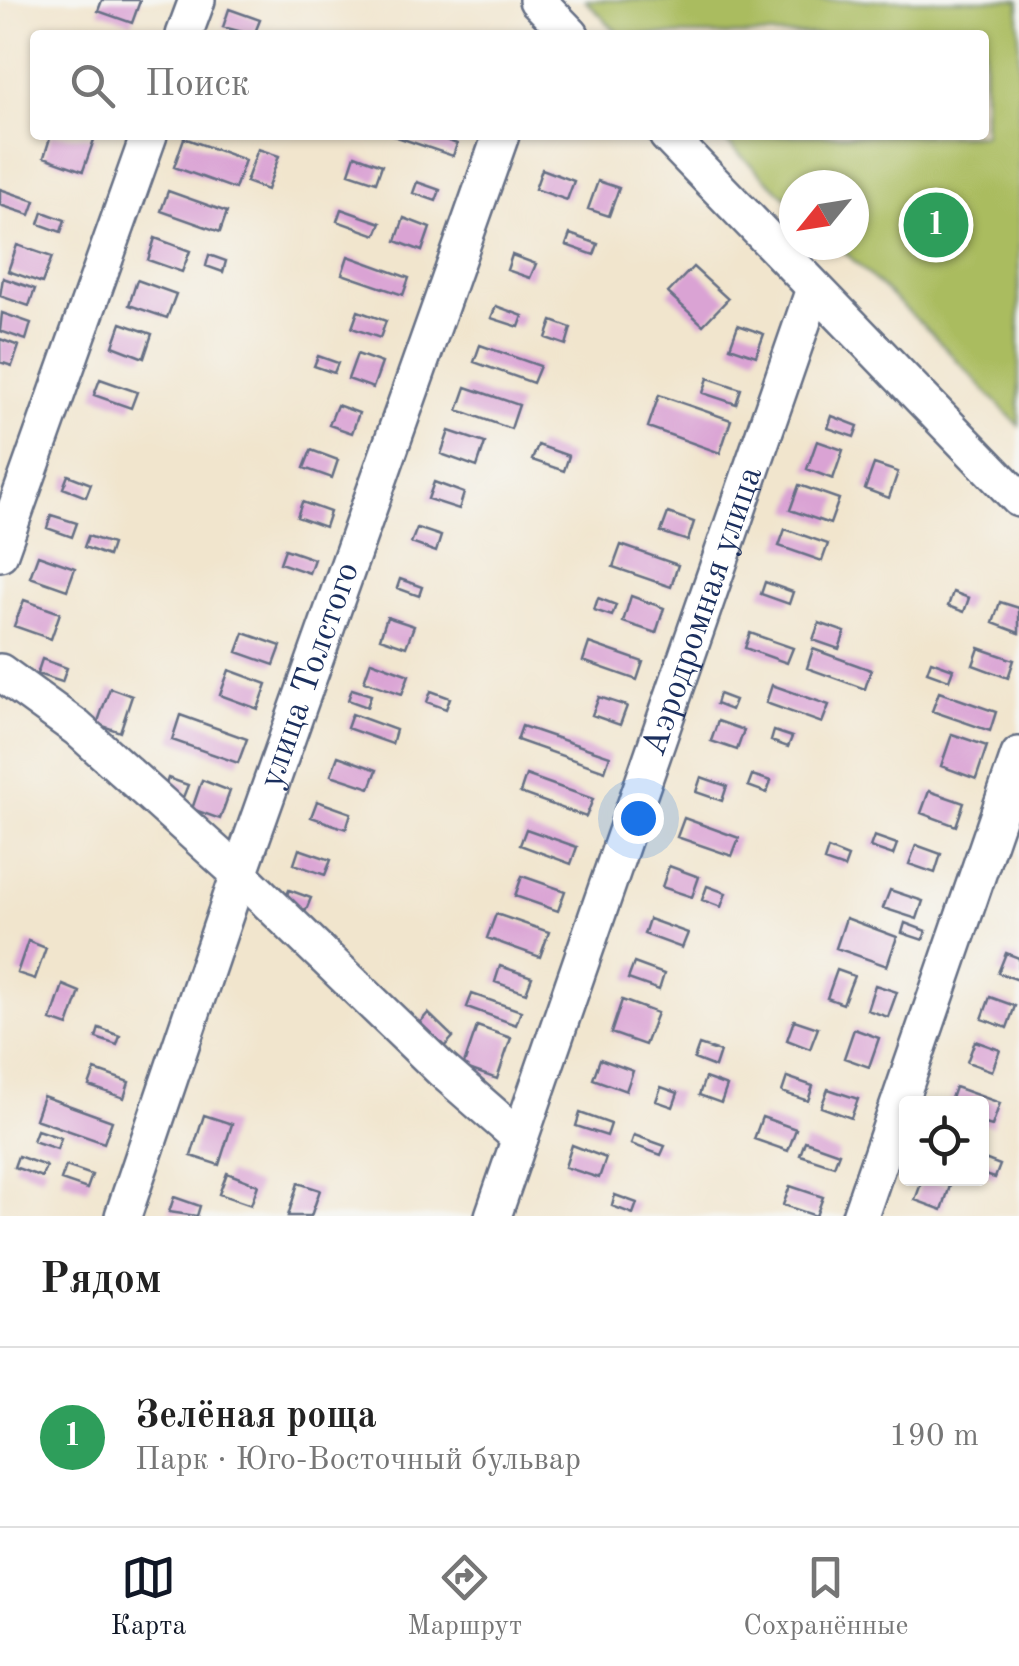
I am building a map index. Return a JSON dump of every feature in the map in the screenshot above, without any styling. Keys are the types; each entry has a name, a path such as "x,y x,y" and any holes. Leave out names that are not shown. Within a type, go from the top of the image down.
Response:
{"street":[{"path":"186,30 197,0"},
{"path":"540,15 563,30"},
{"path":"0,554 147,140"},
{"name":"улица Толстого","path":"123,1216 239,874 499,140"},
{"path":"672,140 1019,499"},
{"name":"Аэродромная улица","path":"494,1216 814,289"},
{"path":"0,672 77,728 239,874 441,1069 520,1138"},
{"path":"860,1216 1019,754"}],"green space":[{"path":"585,0 1019,0 1019,426 930,332 853,260 869,260 869,170 779,170 779,191 724,140 989,140 989,30 615,30"}],"building":[{"path":"102,0 140,1 132,23 98,11"},
{"path":"229,9 260,20 256,30 223,27"},
{"path":"49,140 94,140 83,171 44,157"},
{"path":"183,140 245,160 235,189 174,167"},
{"path":"406,140 446,140 457,144 453,156"},
{"path":"258,149 279,156 267,190 246,182"},
{"path":"355,155 382,165 376,182 349,173"},
{"path":"542,169 574,181 567,200 535,189"},
{"path":"598,181 619,188 609,216 588,209"},
{"path":"417,182 440,190 436,201 413,193"},
{"path":"0,189 35,201 30,215 0,205"},
{"path":"168,191 227,212 220,232 161,211"},
{"path":"341,209 381,223 376,235 337,221"},
{"path":"43,212 65,220 61,232 39,224"},
{"path":"404,218 430,228 422,251 396,241"},
{"path":"570,234 598,244 594,255 566,245"},
{"path":"155,238 190,251 182,272 148,260"},
{"path":"17,245 52,257 42,283 8,271"},
{"path":"209,255 226,261 223,272 206,266"},
{"path":"512,255 536,264 530,278 507,270"},
{"path":"348,256 409,278 403,295 342,274"},
{"path":"693,267 728,299 703,325 668,293"},
{"path":"3,278 35,289 29,306 0,296"},
{"path":"137,280 176,294 167,318 129,305"},
{"path":"496,306 523,316 519,327 491,318"},
{"path":"358,311 386,321 380,338 352,328"},
{"path":"2,313 31,323 26,340 0,331"},
{"path":"552,321 571,328 566,345 546,338"},
{"path":"121,323 152,334 144,358 113,346"},
{"path":"738,325 764,334 756,356 730,347"},
{"path":"0,339 19,346 12,366 0,362"},
{"path":"480,345 540,366 533,383 474,362"},
{"path":"357,354 382,363 373,388 348,379"},
{"path":"318,356 338,363 334,373 314,366"},
{"path":"708,378 741,389 736,404 703,393"},
{"path":"100,379 137,392 131,408 94,395"},
{"path":"466,387 519,405 511,429 458,410"},
{"path":"659,395 731,420 720,453 648,427"},
{"path":"337,405 359,413 352,433 329,425"},
{"path":"832,416 858,426 854,437 828,428"},
{"path":"449,431 485,443 477,467 441,454"},
{"path":"817,441 843,450 833,479 807,469"},
{"path":"538,445 569,456 564,471 532,460"},
{"path":"311,450 338,460 332,478 304,468"},
{"path":"874,464 898,472 889,498 865,489"},
{"path":"68,475 91,484 86,497 63,488"},
{"path":"434,482 464,493 459,509 428,499"},
{"path":"799,485 839,499 830,524 790,510"},
{"path":"302,502 330,512 325,527 297,517"},
{"path":"668,513 694,522 688,541 661,532"},
{"path":"51,515 77,523 72,537 47,528"},
{"path":"417,528 441,536 436,552 411,543"},
{"path":"785,529 828,544 822,561 779,546"},
{"path":"88,536 112,544 108,556 84,547"},
{"path":"621,545 678,565 671,587 613,567"},
{"path":"285,549 314,559 309,573 280,563"},
{"path":"38,555 75,568 67,590 30,577"},
{"path":"400,579 422,587 419,596 397,588"},
{"path":"765,582 793,592 789,604 761,594"},
{"path":"953,592 969,598 964,612 948,606"},
{"path":"631,596 664,608 656,633 623,622"},
{"path":"598,598 616,605 612,616 594,610"},
{"path":"24,600 60,613 51,639 14,626"},
{"path":"1000,602 1019,608 1019,633 993,623"},
{"path":"387,617 414,626 406,647 380,638"},
{"path":"819,623 845,632 839,649 813,640"},
{"path":"244,633 281,646 274,665 237,652"},
{"path":"750,633 793,648 787,663 745,648"},
{"path":"589,643 643,662 637,680 583,661"},
{"path":"979,648 1014,660 1008,678 973,665"},
{"path":"813,649 871,670 865,689 807,668"},
{"path":"42,659 67,668 62,682 37,674"},
{"path":"371,661 409,675 402,694 364,681"},
{"path":"931,661 953,669 949,680 927,672"},
{"path":"229,670 267,684 258,709 220,695"},
{"path":"772,685 829,705 822,723 766,703"},
{"path":"110,688 132,696 120,732 97,724"},
{"path":"352,689 371,695 367,707 348,700"},
{"path":"431,691 450,698 446,709 427,702"},
{"path":"939,692 996,712 990,731 932,711"},
{"path":"719,694 735,700 731,710 716,704"},
{"path":"599,697 627,706 620,725 592,715"},
{"path":"352,714 396,730 392,744 347,728"},
{"path":"180,715 247,739 238,763 172,740"},
{"path":"718,721 744,730 737,750 711,741"},
{"path":"522,726 610,756 605,771 517,740"},
{"path":"774,731 792,737 788,747 771,741"},
{"path":"952,734 987,746 976,779 941,766"},
{"path":"338,756 377,770 370,788 331,775"},
{"path":"526,775 593,799 586,817 520,793"},
{"path":"752,775 771,781 767,793 748,786"},
{"path":"701,777 727,786 722,801 696,792"},
{"path":"168,778 188,785 182,800 163,793"},
{"path":"202,780 230,791 220,819 192,809"},
{"path":"929,791 964,803 956,826 921,813"},
{"path":"317,801 351,813 346,829 311,817"},
{"path":"684,818 739,838 732,856 677,837"},
{"path":"526,829 577,847 571,864 520,845"},
{"path":"874,836 897,844 893,855 870,847"},
{"path":"916,845 941,854 935,873 909,864"},
{"path":"299,849 331,860 325,875 294,864"},
{"path":"828,849 848,857 844,868 824,861"},
{"path":"669,866 699,877 692,897 662,887"},
{"path":"522,876 565,891 558,911 515,896"},
{"path":"707,886 726,893 721,907 702,900"},
{"path":"289,890 311,898 306,910 284,902"},
{"path":"890,890 923,901 917,919 883,908"},
{"path":"496,914 549,932 540,957 487,938"},
{"path":"846,918 897,937 887,966 836,948"},
{"path":"649,919 688,933 682,948 644,934"},
{"path":"905,923 926,931 923,940 902,933"},
{"path":"28,941 46,948 35,979 17,973"},
{"path":"1006,953 1019,958 1019,980 998,973"},
{"path":"634,963 664,974 659,990 628,979"},
{"path":"500,966 532,977 526,993 495,982"},
{"path":"837,970 854,976 843,1004 827,998"},
{"path":"63,985 80,992 68,1026 51,1020"},
{"path":"875,985 897,992 888,1017 867,1010"},
{"path":"472,994 521,1011 516,1025 467,1007"},
{"path":"990,997 1015,1006 1007,1028 982,1019"},
{"path":"622,1000 657,1013 645,1045 611,1033"},
{"path":"428,1013 453,1037 442,1049 417,1026"},
{"path":"794,1020 818,1028 810,1049 787,1040"},
{"path":"477,1026 511,1038 497,1079 463,1067"},
{"path":"99,1028 120,1036 117,1045 96,1038"},
{"path":"854,1029 879,1038 869,1067 844,1058"},
{"path":"975,1041 1000,1050 992,1071 967,1062"},
{"path":"699,1045 720,1052 715,1067 694,1059"},
{"path":"600,1059 633,1071 626,1091 593,1079"},
{"path":"95,1070 129,1082 124,1098 89,1086"},
{"path":"787,1077 813,1086 808,1101 782,1092"},
{"path":"705,1078 727,1086 721,1103 699,1095"},
{"path":"661,1087 678,1093 673,1107 656,1101"},
{"path":"955,1087 980,1096 952,1096"},
{"path":"828,1089 858,1099 851,1118 821,1107"},
{"path":"43,1096 112,1121 104,1143 35,1119"},
{"path":"989,1099 1000,1103 992,1126 989,1125"},
{"path":"580,1113 611,1124 607,1136 576,1126"},
{"path":"204,1115 232,1124 219,1165 191,1156"},
{"path":"762,1117 796,1129 788,1151 754,1139"},
{"path":"37,1130 61,1138 57,1149 33,1141"},
{"path":"634,1135 665,1146 661,1155 631,1144"},
{"path":"805,1141 839,1153 834,1166 800,1155"},
{"path":"572,1145 606,1158 599,1178 565,1167"},
{"path":"18,1156 46,1166 42,1177 14,1167"},
{"path":"989,1161 1000,1165 995,1178 989,1176"},
{"path":"66,1166 92,1175 87,1189 61,1180"},
{"path":"227,1173 258,1185 251,1205 219,1194"},
{"path":"298,1183 320,1190 311,1216 288,1216"},
{"path":"790,1186 823,1197 816,1216 783,1205"},
{"path":"920,1186 950,1186 942,1210 915,1200"},
{"path":"615,1195 637,1203 633,1214 612,1206"},
{"path":"174,1197 200,1206 197,1216 169,1212"}],"place":[{"name":"Зелёная роща","path":"936,225"}]}
